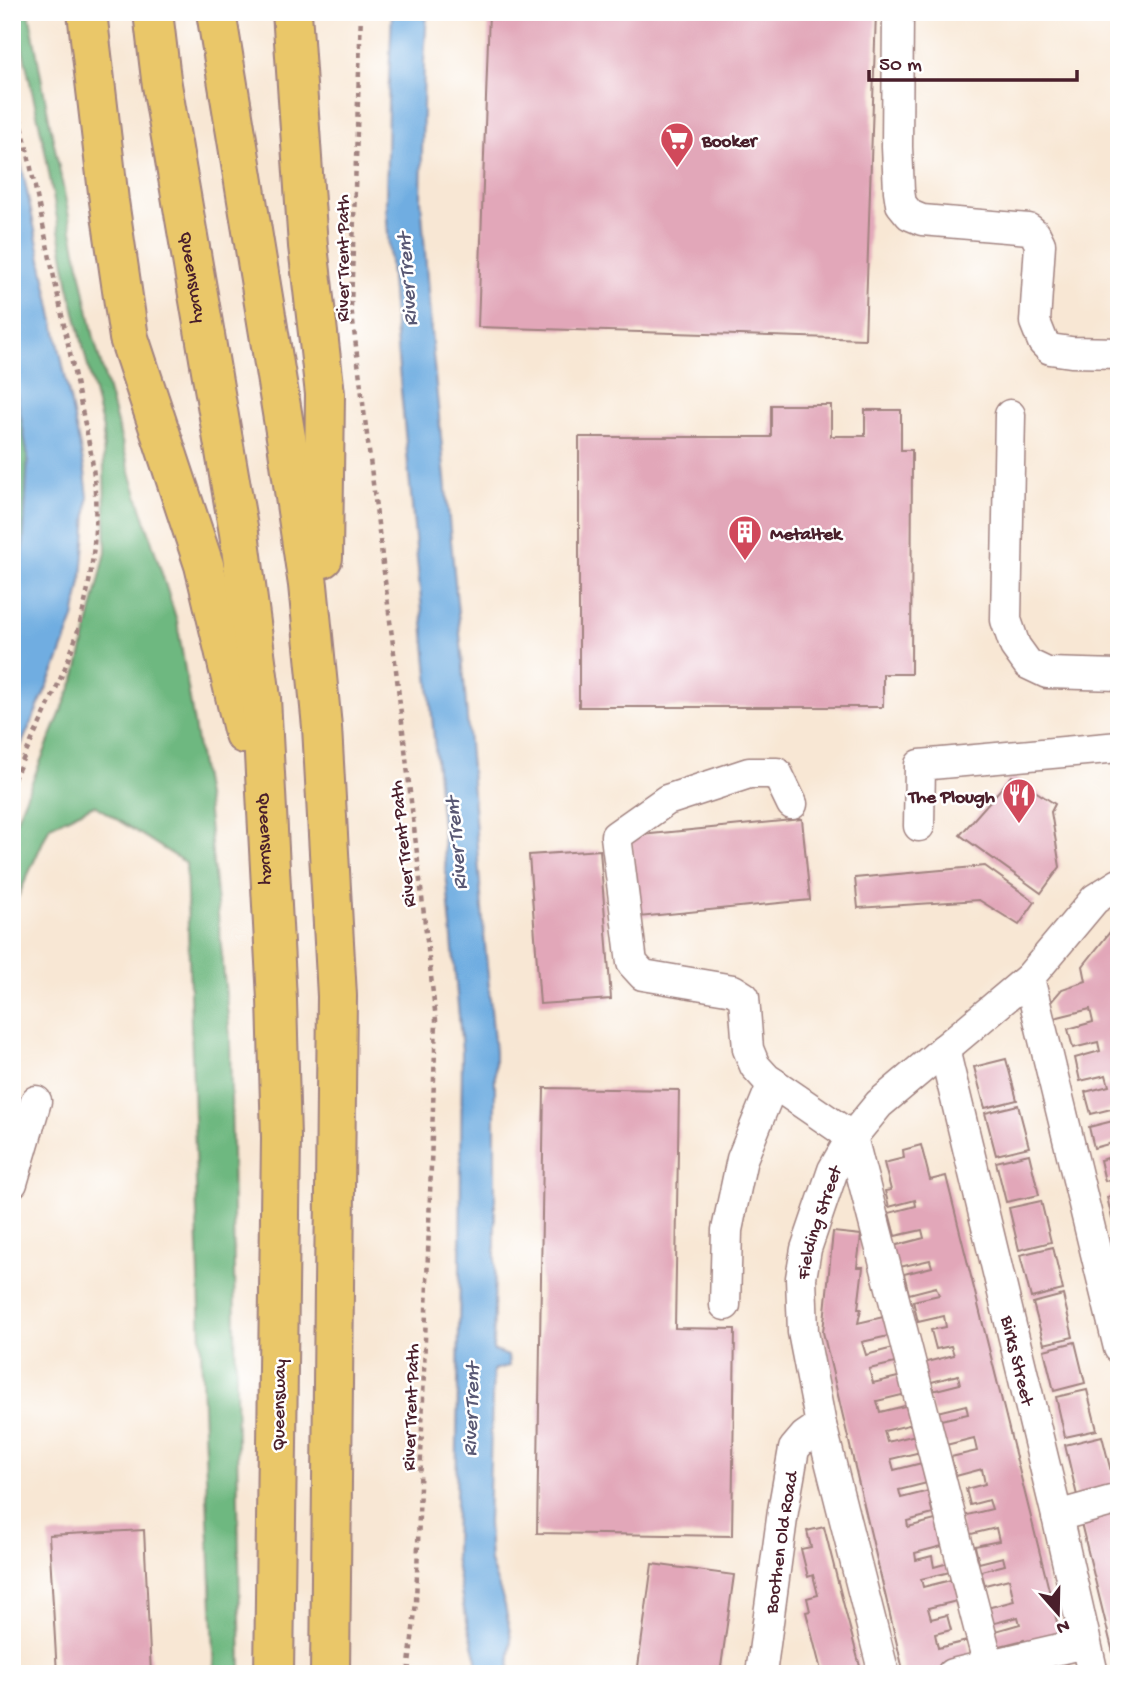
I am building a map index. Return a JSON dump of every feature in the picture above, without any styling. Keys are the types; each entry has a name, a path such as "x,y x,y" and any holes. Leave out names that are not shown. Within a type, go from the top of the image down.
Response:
{"highway":[{"path":"87,12 109,201 129,338 204,565 270,845"},
{"name":"Queensway","path":"153,12 161,79 239,533 261,698 270,845 281,1138 274,1674"},
{"path":"216,12 291,469 308,586 322,727 337,996 330,1674"},
{"path":"292,12 308,246 325,394 322,727"}],"street":[{"path":"898,12 897,147 901,204 910,215 922,220 1029,229 1040,244 1035,323 1043,342 1050,349 1119,353"},
{"path":"1010,415 1006,620 1014,646 1028,664 1048,673 1119,675"},
{"path":"919,826 920,765 1119,747"},
{"path":"792,804 777,773 749,773 667,800 616,836 632,963 643,975 733,990 744,998 748,1049 755,1066 773,1083 852,1137 990,1670"},
{"name":"Fielding Street","path":"884,1674 821,1425 803,1332 801,1278 806,1249 833,1170 852,1137 879,1104 1029,978 1095,899 1119,884"},
{"path":"1029,978 1119,1348"},
{"name":"Birks Street","path":"944,1049 1093,1674"},
{"path":"725,1305 727,1230 739,1171 773,1083"},
{"path":"12,1182 36,1101"},
{"name":"Boothen Old Road","path":"761,1674 794,1450 805,1436 821,1425"},
{"path":"1056,1516 1119,1499"},
{"path":"952,1674 990,1670 1085,1643"}],"path":[{"name":"River Trent Path","path":"361,12 351,306 436,1020 416,1602 408,1674"},
{"path":"12,78 96,483 91,565 82,614 68,660 12,783"}],"green space":[{"path":"13,12 29,12 94,338 132,479 177,621 207,803 230,1037 241,1674 215,1674 203,1407 186,863 94,805 50,826 12,910 12,830 76,676 106,552 103,430 69,287 45,150"},
{"path":"12,368 28,456 23,553 12,605"}],"water":[{"name":"River Trent","path":"392,12 427,12 421,199 495,1052 493,1350 508,1356 509,1366 493,1370 488,1523 490,1562 505,1605 511,1638 509,1674 476,1674 477,1660 455,1557 462,1051 386,205"},
{"path":"12,119 88,497 82,576 74,618 12,766 12,605 23,553 28,456 12,368"}],"building":[{"name":"Booker","path":"489,12 876,12 865,339 478,327"},
{"name":"Metaltek","path":"771,405 831,405 831,436 865,436 865,410 901,410 901,450 912,450 911,674 883,674 883,707 579,707 579,437 771,437"},
{"path":"1012,776 1055,804 1051,812 1060,867 1041,893 960,835"},
{"path":"802,819 810,900 639,917 631,836"},
{"path":"600,850 611,999 540,1004 529,855"},
{"path":"985,866 1035,902 1019,925 979,900 858,908 855,878"},
{"path":"1110,932 1119,965 1119,1141 1094,1148 1089,1127 1117,1120 1115,1108 1091,1114 1085,1092 1109,1086 1106,1075 1080,1081 1075,1058 1100,1051 1098,1042 1073,1048 1068,1029 1093,1022 1090,1009 1054,1018 1050,1003 1062,989 1086,981 1083,966"},
{"path":"1006,1059 1017,1100 985,1108 974,1067"},
{"path":"544,1088 679,1090 675,1328 735,1329 732,1536 537,1533"},
{"path":"1018,1105 1029,1147 996,1155 985,1113"},
{"path":"921,1145 930,1180 946,1176 1063,1646 1027,1655 1024,1640 996,1647 992,1632 1020,1624 1018,1617 991,1624 987,1608 1014,1601 1009,1579 985,1585 981,1571 1005,1565 1003,1557 979,1563 975,1546 999,1541 996,1528 963,1536 959,1517 992,1509 989,1500 970,1505 966,1489 985,1484 982,1469 956,1476 951,1457 977,1451 974,1438 942,1446 936,1421 968,1414 966,1405 933,1413 928,1392 960,1384 958,1375 924,1384 919,1364 954,1355 951,1346 936,1349 931,1330 946,1327 944,1316 918,1322 913,1301 939,1295 936,1287 909,1294 904,1274 932,1267 930,1260 891,1269 886,1248 924,1238 922,1230 895,1236 889,1213 916,1206 915,1200 889,1207 885,1191 891,1190 884,1163 904,1158 903,1150"},
{"path":"1029,1154 1039,1195 1006,1202 996,1162"},
{"path":"1119,1155 1119,1178 1105,1181 1100,1160"},
{"path":"1119,1194 1119,1218 1112,1219 1107,1197"},
{"path":"1041,1201 1051,1242 1019,1250 1009,1208"},
{"path":"833,1232 861,1235 857,1267 863,1267 858,1323 892,1315 897,1334 862,1342 866,1355 901,1346 904,1361 869,1369 873,1383 906,1375 910,1393 877,1401 880,1412 913,1404 917,1423 884,1431 887,1442 920,1434 925,1451 891,1459 894,1470 922,1463 927,1483 899,1490 901,1498 933,1490 936,1501 930,1503 933,1514 907,1521 908,1527 943,1518 946,1531 938,1533 942,1546 915,1553 916,1560 932,1556 934,1567 952,1562 954,1571 921,1579 923,1587 955,1579 961,1600 928,1608 931,1619 947,1615 951,1630 935,1634 938,1648 967,1641 972,1662 944,1674 904,1674 823,1332"},
{"path":"1119,1232 1119,1251 1118,1252 1113,1234"},
{"path":"1053,1247 1063,1290 1031,1298 1020,1255"},
{"path":"1063,1295 1073,1337 1044,1344 1033,1303"},
{"path":"1075,1342 1085,1383 1054,1391 1044,1350"},
{"path":"1087,1390 1097,1430 1065,1437 1056,1397"},
{"path":"1102,1436 1117,1495 1079,1504 1065,1445"},
{"path":"1119,1513 1119,1673 1118,1673 1080,1519"},
{"path":"824,1527 862,1674 822,1674 806,1612 810,1611 807,1598 818,1595 813,1575 808,1577 801,1549 811,1547 807,1531"},
{"path":"144,1530 151,1674 57,1674 49,1535"},
{"path":"652,1564 734,1575 720,1674 637,1674"},
{"path":"1065,1658 1069,1674 1024,1674 1028,1672 1027,1668"}],"place":[{"name":"Booker","path":"677,169"},
{"name":"Metaltek","path":"745,562"},
{"name":"The Plough","path":"1019,825"}]}
